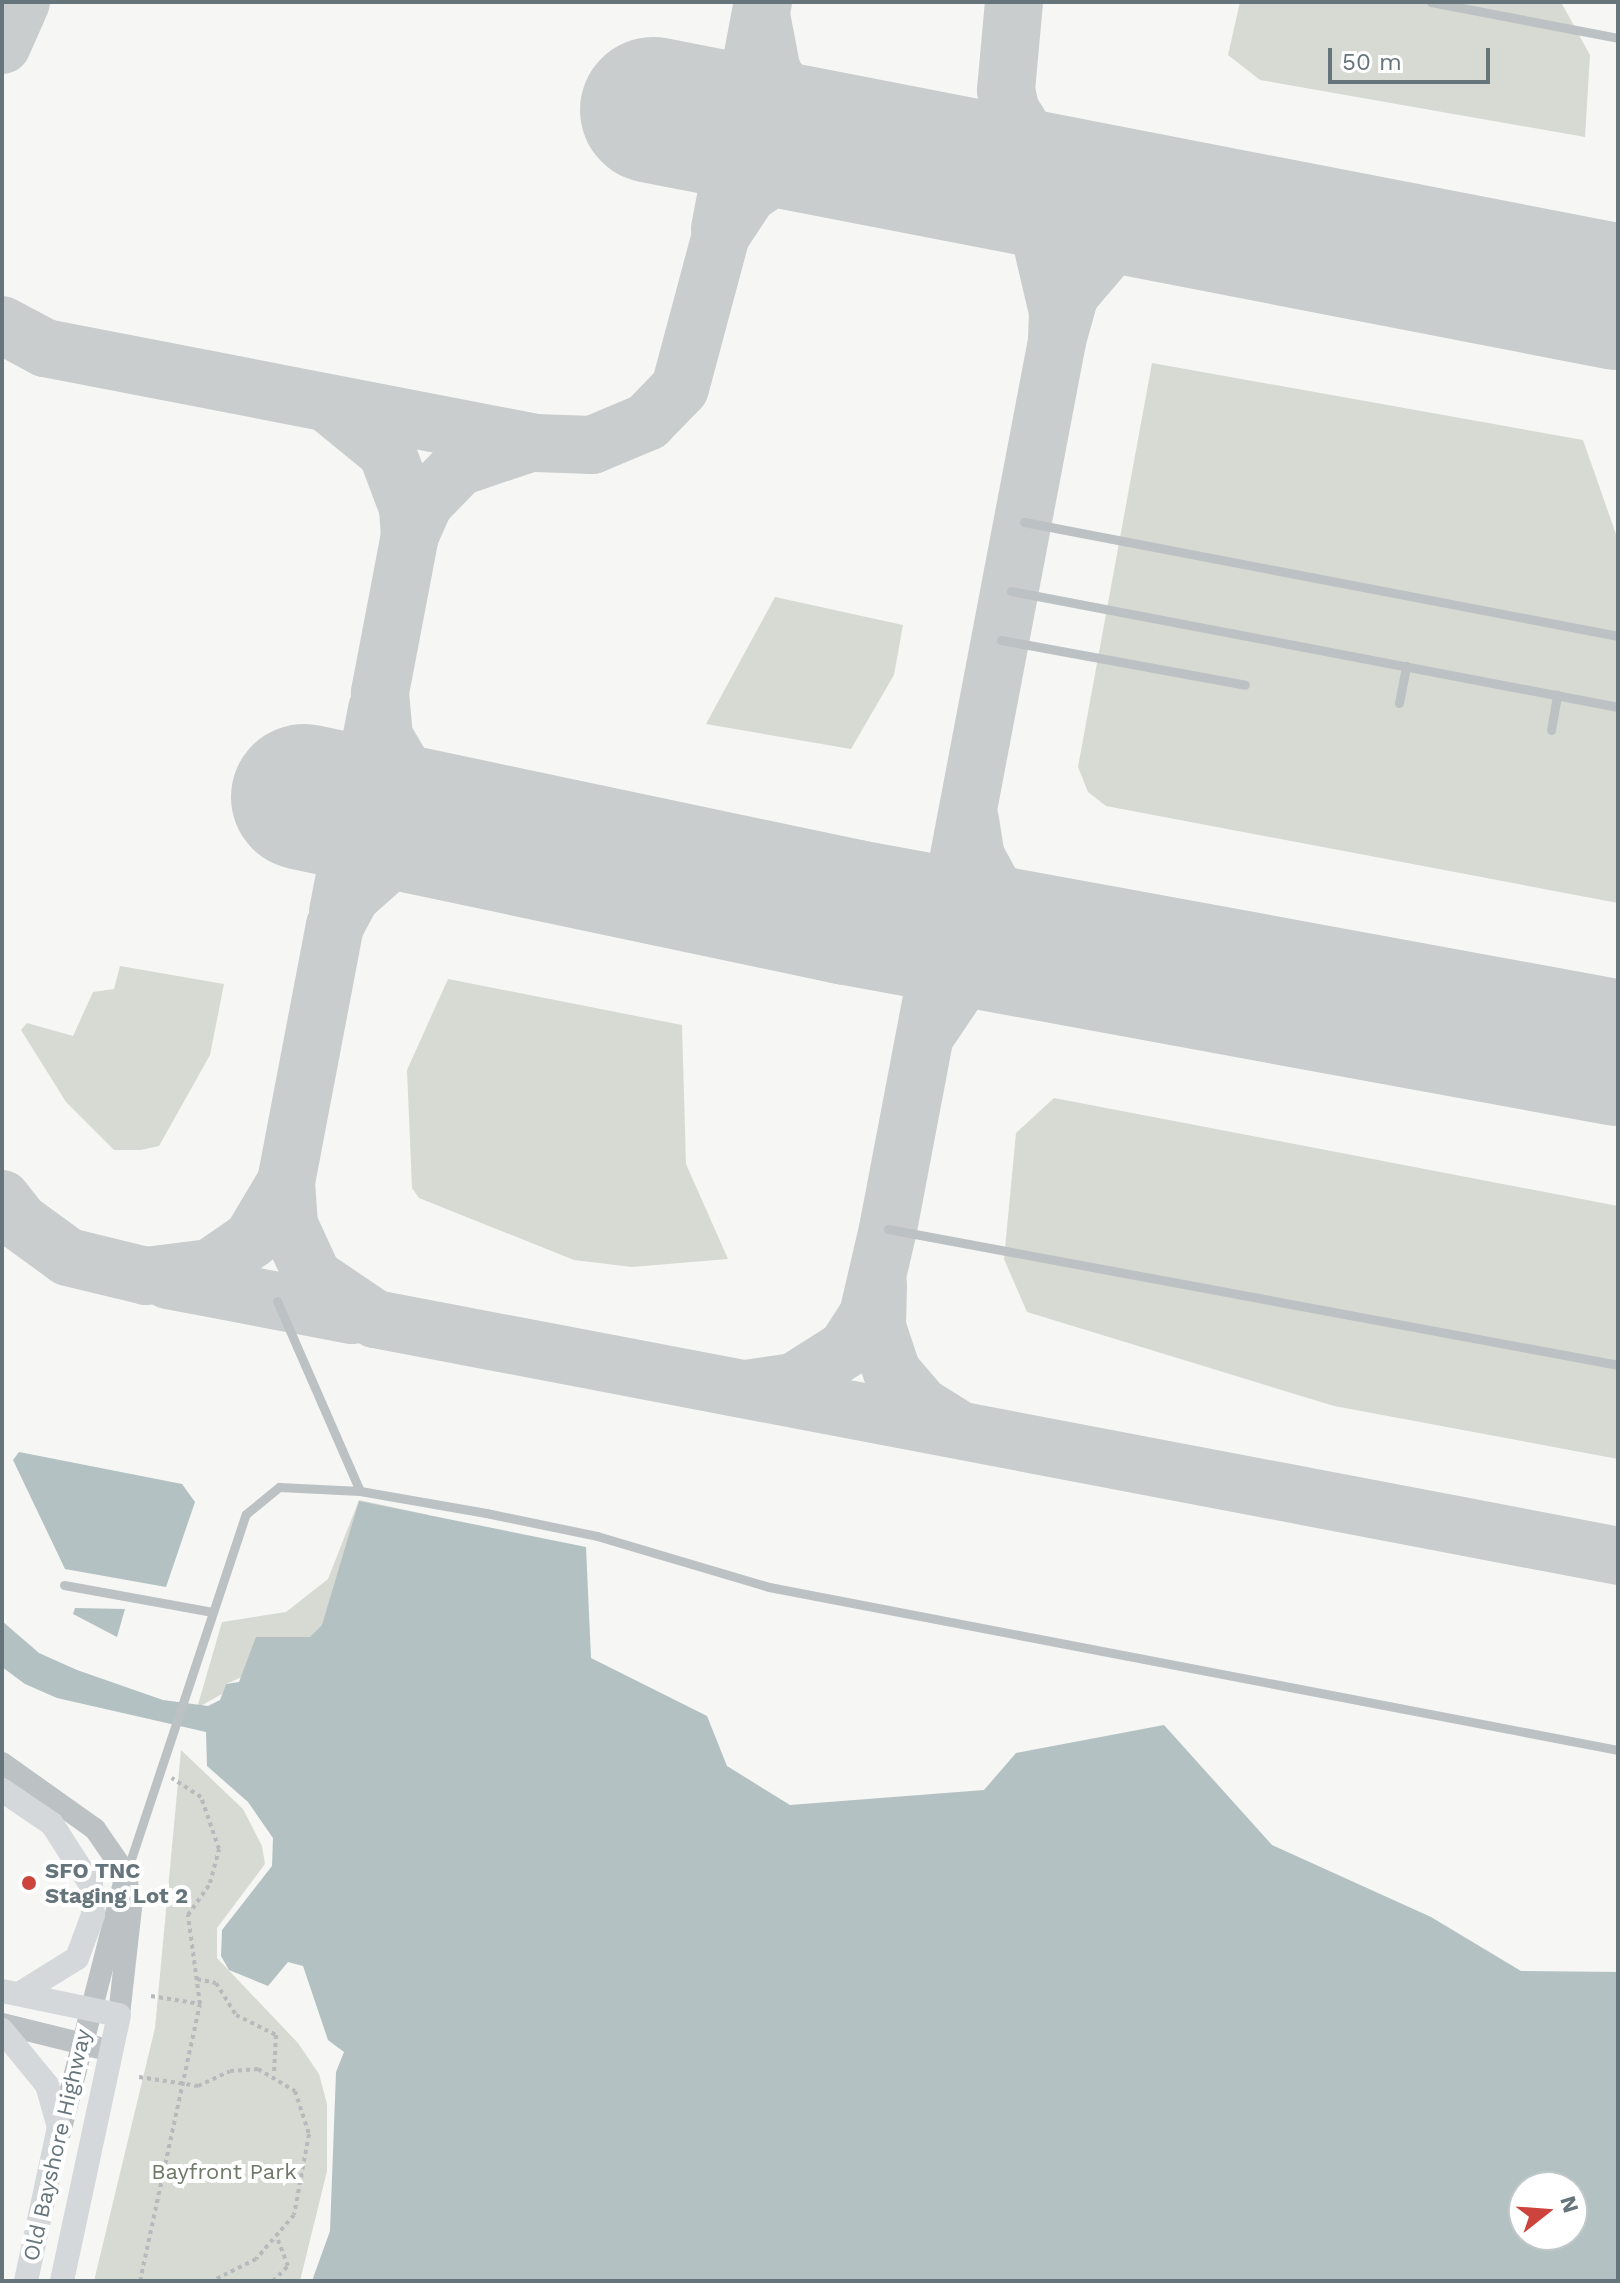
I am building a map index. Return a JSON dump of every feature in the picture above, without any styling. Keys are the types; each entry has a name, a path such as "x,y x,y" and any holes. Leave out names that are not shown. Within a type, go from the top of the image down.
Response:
{"main road":[{"path":"2,1790 52,1824 91,1885 93,1915 83,1950 62,1972 11,1992"},
{"path":"11,1992 119,2015"},
{"name":"Old Bayshore Highway","path":"62,2281 119,2015"},
{"path":"2,2030 47,2085 59,2127 54,2163"},
{"name":"Old Bayshore Highway","path":"26,2281 54,2163"}],"street":[{"path":"2,1763 95,1829 126,1874 131,1908 119,2015"},
{"name":"Old Bayshore Highway","path":"54,2163 87,2009 126,1874"},
{"path":"2,2024 112,2051"}],"lane":[{"path":"1431,2 1618,38"},
{"path":"1024,522 1618,636"},
{"path":"1011,591 1618,707"},
{"path":"1001,640 1245,685"},
{"path":"1399,703 1406,666"},
{"path":"1551,730 1557,695"},
{"path":"888,1229 1618,1365"},
{"path":"277,1301 360,1491"},
{"path":"126,1874 176,1732 246,1514 261,1495 279,1487 360,1491 597,1536 769,1587 1618,1750"},
{"path":"64,1585 213,1612"}],"path":[{"path":"140,2281 183,2086 182,2061 200,2004 188,1915 215,1869 217,1833 201,1797 174,1779"},
{"path":"197,1979 216,1983 236,2015 276,2035 274,2074"},
{"path":"151,1996 200,2004"},
{"path":"139,2077 183,2086 244,2068 274,2074 295,2091 309,2134 301,2193 278,2240 212,2281"},
{"path":"273,2281 288,2266 278,2240"}],"green space":[{"path":"1240,2 1561,2 1590,55 1585,137 1260,80 1228,55"},
{"path":"1152,363 1583,440 1618,540 1618,903 1106,806 1088,792 1078,767"},
{"path":"775,597 903,625 894,675 851,749 706,724"},
{"path":"120,966 224,984 210,1055 159,1146 141,1150 114,1150 66,1102 21,1030 27,1023 73,1036 93,992 114,989"},
{"path":"448,979 682,1025 686,1164 728,1259 632,1267 574,1260 419,1198 412,1188 407,1070"},
{"path":"1054,1098 1618,1206 1618,1459 1334,1406 1027,1312 1004,1259 1016,1133"},
{"path":"359,1500 429,1515 334,1636 226,1684 222,1694 197,1708 222,1622 286,1612 328,1579"},
{"name":"Bayfront Park","path":"181,1750 243,1809 262,1846 265,1864 217,1928 217,1958 298,2043 319,2074 327,2104 327,2171 300,2281 94,2281 155,2028"}],"shaded area":[{"path":"19,1452 182,1484 195,1502 166,1587 65,1569 13,1460"},
{"path":"359,1501 586,1547 591,1658 707,1716 727,1766 790,1805 984,1790 1016,1753 1164,1725 1272,1845 1431,1917 1521,1971 1618,1972 1618,2281 312,2281 330,2231 336,2072 344,2052 328,2040 303,1966 288,1962 268,1986 229,1970 221,1956 222,1930 272,1866 273,1838 248,1802 207,1766 206,1732 57,1698 25,1684 2,1667 2,1621 39,1653 77,1670 163,1700 208,1706 220,1700 226,1684 239,1682 256,1637 310,1637 322,1625"},
{"path":"75,1608 125,1609 117,1637 73,1614"}],"taxiway":[{"path":"2,45 21,2"},
{"path":"720,229 763,2"},
{"path":"746,1389 794,1382 846,1349 868,1315 888,1229 1057,341 1058,312 1006,90 1014,2"},
{"path":"762,20 772,72 800,113 871,155"},
{"path":"1016,119 1034,149 1067,178 1214,220"},
{"path":"2,325 45,348 536,443 592,445 647,422 680,388 721,235 748,194 791,165 871,155"},
{"path":"1058,337 1070,294 1113,244 1162,224 1200,221"},
{"path":"331,406 387,452 408,508 410,535 380,693 384,737 417,793 474,833"},
{"path":"410,535 425,502 459,467 530,443"},
{"path":"338,912 377,709"},
{"path":"970,820 976,857 998,897 1070,948"},
{"path":"2,1199 20,1222 68,1257 146,1276 210,1268 252,1239 286,1182 335,926 351,896 398,854 474,833"},
{"path":"929,1030 958,987 983,969 1016,955 1070,948"},
{"path":"286,1182 289,1225 313,1277 375,1319 1618,1556"},
{"path":"168,1280 352,1315"},
{"path":"878,1285 877,1327 892,1372 921,1406 953,1426"}],"runway":[{"path":"653,110 1618,297"},
{"path":"304,797 849,912 1618,1053"}],"place":[{"name":"SFO TNC Staging Lot 2","path":"29,1883"}]}
